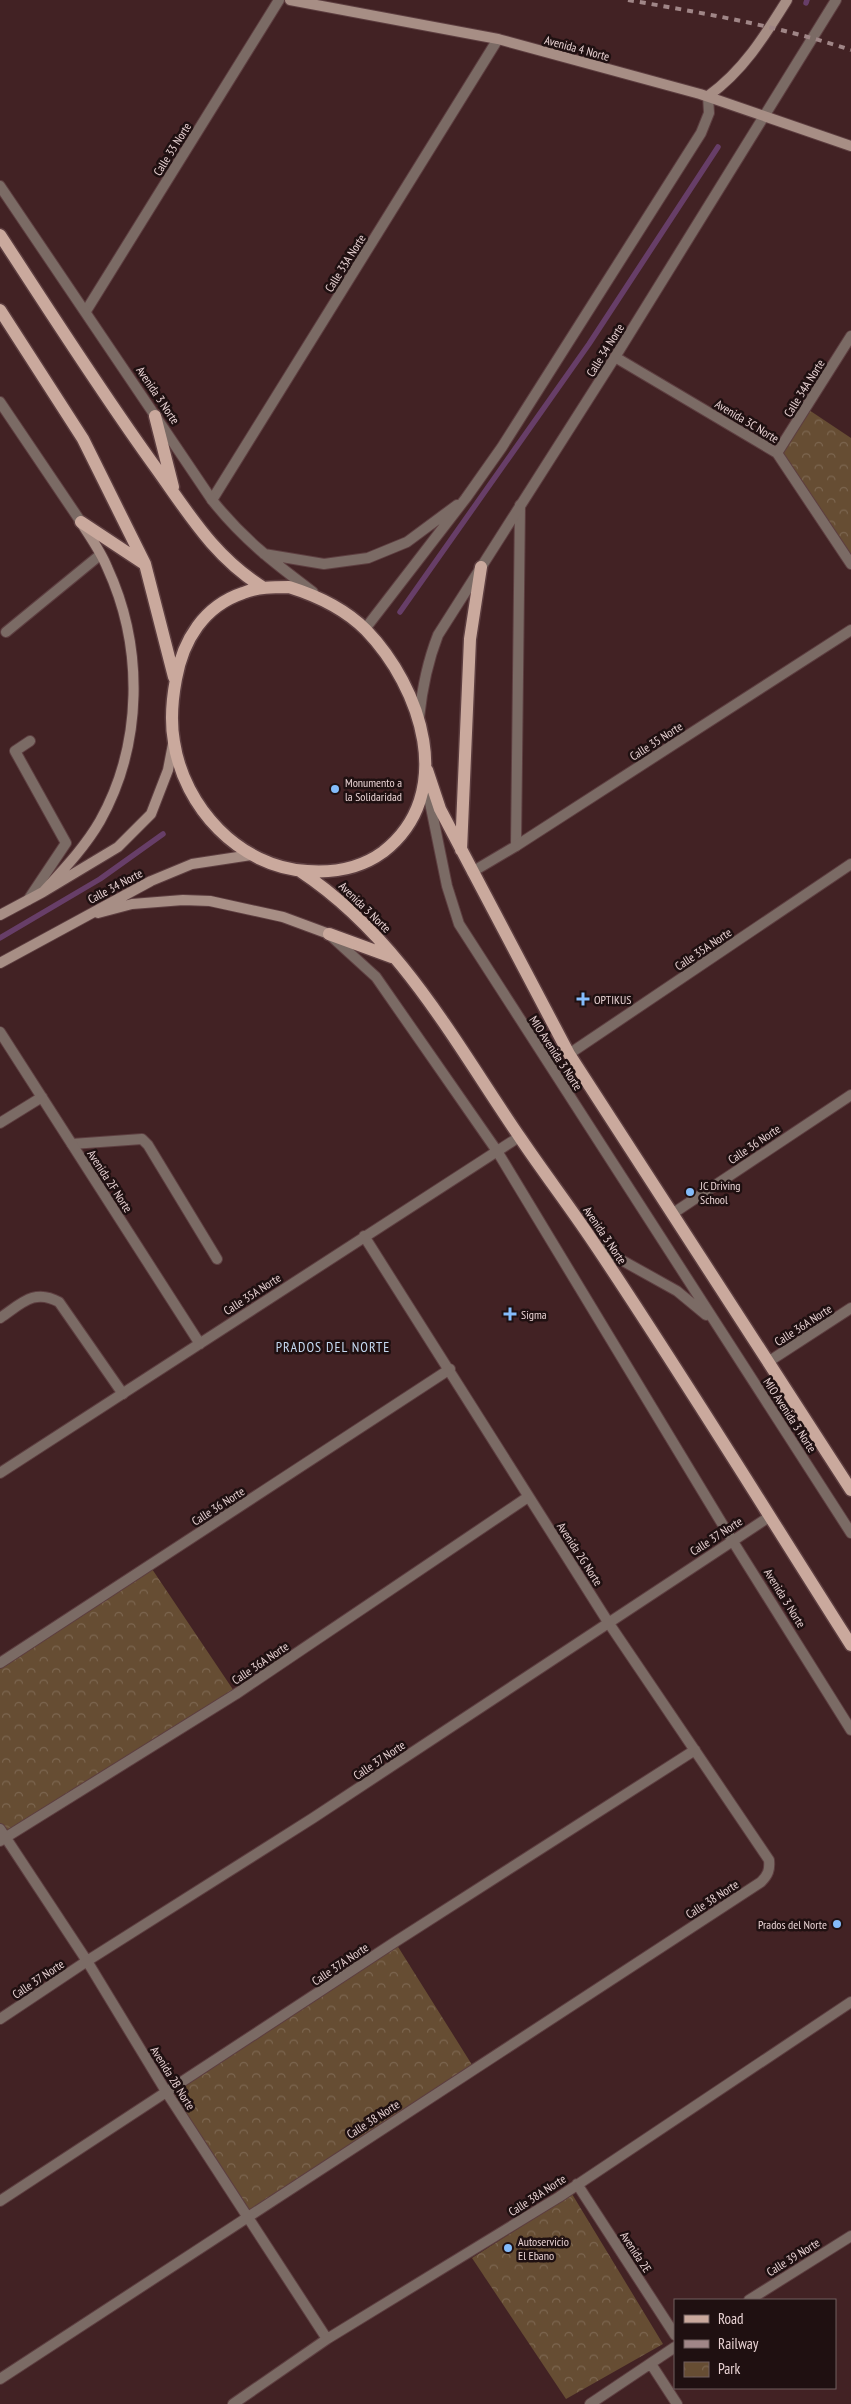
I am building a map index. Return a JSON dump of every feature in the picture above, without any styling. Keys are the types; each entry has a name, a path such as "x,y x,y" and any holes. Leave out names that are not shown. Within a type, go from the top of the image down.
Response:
{"main road":[{"name":"Avenida 4 Norte","path":"290,0 498,39 708,96 851,146"},
{"path":"708,96 725,84 740,69 787,0"},
{"path":"0,235 116,413 212,546 242,574 264,588"},
{"path":"0,310 83,439 145,564 175,682"},
{"path":"155,416 175,494"},
{"path":"81,522 145,564"},
{"path":"43,892 79,852 100,820 115,787 128,741 133,713 134,676 130,638 107,567 81,522"},
{"path":"461,850 470,639 482,568"},
{"path":"426,764 422,794 406,829 382,852 352,868 326,872 300,871 277,867 251,855 211,822 194,798 180,767 171,719 179,663 188,640 204,617 228,600 242,593 264,588 289,587 318,596 342,610 365,630 392,662 410,696 419,722 426,764 440,809 569,1054 851,1490"},
{"path":"0,915 43,892 118,847 151,814 168,770 174,742"},
{"name":"Calle 34 Norte","path":"0,963 151,880 192,864 251,855"},
{"name":"Avenida 3 Norte","path":"300,871 322,886 348,908 397,959 433,1005 519,1137 597,1247 851,1645"},
{"path":"83,917 132,904 210,900 283,917 397,959"}],"street":[{"name":"Calle 33 Norte","path":"86,311 279,0"},
{"name":"Calle 34 Norte","path":"419,722 423,687 430,656 438,635 615,357 836,0"},
{"name":"Calle 33A Norte","path":"212,500 498,39"},
{"path":"365,630 466,498 502,447 702,133 709,113 708,96"},
{"name":"Avenida 3 Norte","path":"0,186 212,500 235,529 261,554 318,596"},
{"name":"Calle 34A Norte","path":"777,453 851,336"},
{"name":"Avenida 3C Norte","path":"615,357 777,453 851,564"},
{"path":"1,406 81,522"},
{"path":"261,554 324,564 368,558 407,542 466,498"},
{"path":"516,846 520,505"},
{"path":"6,632 100,555"},
{"name":"Calle 35 Norte","path":"472,872 516,846 851,630"},
{"path":"28,900 66,843 15,751 30,741"},
{"name":"MIO Avenida 3 Norte","path":"425,778 447,886 460,924 851,1533"},
{"name":"Calle 35A Norte","path":"569,1054 851,864"},
{"name":"Avenida 3 Norte","path":"329,934 376,976 498,1151 732,1540 851,1730"},
{"name":"Avenida 2F Norte","path":"0,1032 200,1344"},
{"name":"Calle 36 Norte","path":"672,1214 851,1095"},
{"path":"0,1123 42,1097"},
{"name":"Calle 35A Norte","path":"0,1473 519,1137"},
{"path":"72,1144 142,1139 148,1144 217,1259"},
{"name":"Avenida 2G Norte","path":"364,1236 450,1369 528,1497 608,1622 768,1860 770,1868 767,1877 760,1882"},
{"name":"MIO Avenida 3 Norte","path":"597,1247 677,1291 714,1321"},
{"path":"0,1318 34,1296 46,1295 59,1302 123,1394"},
{"name":"Calle 36A Norte","path":"768,1362 851,1308"},
{"name":"Calle 36 Norte","path":"0,1663 450,1369"},
{"name":"Calle 36A Norte","path":"2,1836 236,1694 528,1497"},
{"name":"Calle 37 Norte","path":"0,2019 87,1961 314,1818 769,1516"},
{"name":"MIO Avenida 3 Norte","path":"844,1522 851,1542"},
{"name":"Calle 37A Norte","path":"0,2201 395,1942 695,1750"},
{"name":"Avenida 2B Norte","path":"2,1836 87,1961 167,2093 326,2339"},
{"name":"Calle 38 Norte","path":"0,2379 760,1882"},
{"name":"Calle 38A Norte","path":"233,2404 326,2339 577,2184 851,2002"},
{"name":"Avenida 2E","path":"577,2184 674,2333"},
{"name":"Calle 39 Norte","path":"751,2299 851,2236"},
{"path":"590,2404 674,2348"},
{"path":"651,2364 677,2404"}],"green space":[{"path":"806,408 851,438 851,564 777,453"},
{"path":"150,1566 236,1694 5,1837 0,1829 0,1663"},
{"path":"395,1942 474,2068 248,2217 167,2093"},
{"path":"572,2194 663,2344 566,2399 472,2258"}],"waterway":[{"path":"400,612 589,344 718,147"},
{"path":"0,938 100,879 163,834"}],"railway":[{"path":"628,0 769,27 851,50"}],"place":[{"name":"Monumento a la Solidaridad","path":"335,789"},
{"name":"OPTIKUS","path":"583,999"},
{"name":"JC Driving School","path":"690,1192"},
{"name":"Sigma","path":"510,1314"},
{"name":"Prados del Norte","path":"837,1924"},
{"name":"Autoservicio El Ebano","path":"508,2248"}],"district":[{"name":"PRADOS DEL NORTE","path":"333,1347"}]}
